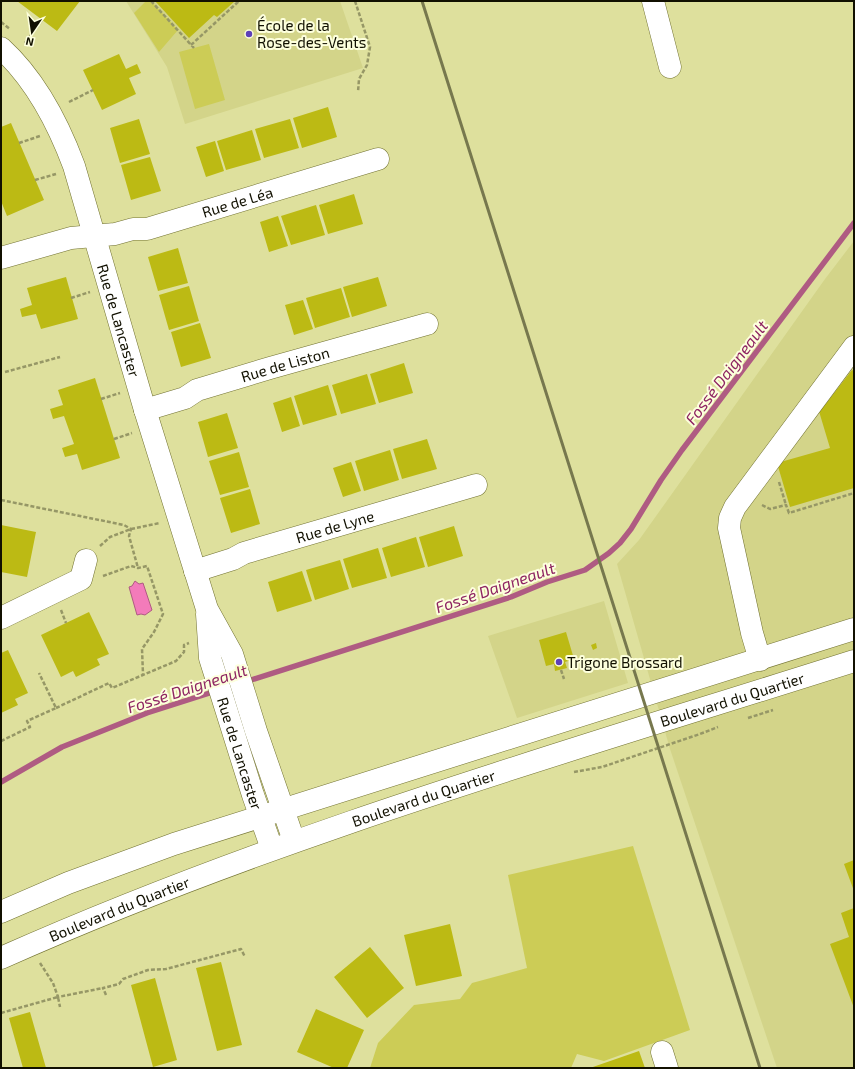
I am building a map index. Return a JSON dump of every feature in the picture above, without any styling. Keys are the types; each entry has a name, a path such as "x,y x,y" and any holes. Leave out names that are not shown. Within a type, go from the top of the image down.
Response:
{"street":[{"path":"653,1 670,67"},
{"name":"Rue de Lancaster","path":"1,48 29,79 48,107 63,136 74,166 145,410 207,609 210,658 272,849"},
{"name":"Rue de Léa","path":"1,258 70,238 115,234 133,229 147,229 378,159"},
{"name":"Rue de Liston","path":"145,410 185,398 198,390 427,324"},
{"path":"760,660 752,633 729,528 730,518 735,507 854,347"},
{"name":"Rue de Lyne","path":"195,571 233,559 252,550 476,485"},
{"path":"1,618 81,580 86,560"},
{"name":"Boulevard du Quartier","path":"1,912 68,883 174,844 760,660 854,629"},
{"name":"Rue de Lancaster","path":"208,640 232,654 256,731 294,842"},
{"name":"Boulevard du Quartier","path":"1,958 113,910 272,849 452,788 854,661"}],"path":[{"path":"151,1 193,47 239,1"},
{"path":"355,1 370,47 367,65 359,79 358,92"},
{"path":"25,43 42,20"},
{"path":"69,102 93,90"},
{"path":"20,143 43,135"},
{"path":"35,180 57,173"},
{"path":"72,298 92,291"},
{"path":"5,372 60,357"},
{"path":"101,399 123,392"},
{"path":"114,438 135,432"},
{"path":"778,477 789,513 854,493"},
{"path":"1,500 124,525 131,529"},
{"path":"770,509 786,505"},
{"path":"86,560 110,537 131,529 162,522"},
{"path":"131,529 129,536 138,568"},
{"path":"102,576 131,566 138,568 147,566 163,614 154,632 142,649 143,674"},
{"path":"1,741 30,727 27,721 109,683 112,688 176,661 184,652 184,645 208,640"},
{"path":"561,670 564,679"},
{"path":"39,673 56,708"},
{"name":"Boulevard du Quartier","path":"571,772 602,767 693,737 722,725"},
{"path":"1,1013 58,997 119,984 123,979 148,970 166,969 240,949 245,957"},
{"path":"40,963 53,983 60,1007"},
{"path":"103,988 106,995"}],"shaded area":[{"name":"École de la Rose-des-Vents","path":"126,1 340,1 363,68 185,124 167,67"},
{"path":"146,1 151,1 178,30 159,52 134,13"},
{"path":"209,44 225,100 195,109 179,52"},
{"path":"854,241 854,1068 777,1068 670,749 617,564 639,540 825,279"},
{"path":"135,581 139,584 143,583 152,610 145,615 137,615 129,587 132,586"},
{"path":"604,601 628,683 517,718 488,636"},
{"path":"633,846 690,1030 604,1061 577,1054 571,1068 370,1068 378,1043 414,1005 460,999 472,983 527,968 508,875"}],"building":[{"path":"17,1 80,1 57,31"},
{"path":"155,1 235,1 217,17 214,15 189,38"},
{"path":"119,54 126,69 137,64 141,73 129,78 136,94 102,110 83,70"},
{"path":"328,107 337,137 302,148 293,118"},
{"path":"139,119 150,154 120,163 110,128"},
{"path":"290,119 299,148 264,158 255,129"},
{"path":"11,123 44,200 7,216 1,201 1,127"},
{"path":"252,130 261,160 226,170 217,141"},
{"path":"215,141 224,171 206,177 196,147"},
{"path":"150,157 161,191 131,200 121,165"},
{"path":"354,194 363,224 328,234 319,205"},
{"path":"316,205 325,235 291,245 281,216"},
{"path":"278,216 288,246 269,252 260,222"},
{"path":"178,248 188,283 158,291 148,257"},
{"path":"66,277 78,319 41,329 36,314 22,317 20,309 32,305 27,288"},
{"path":"378,277 387,306 352,317 343,287"},
{"path":"189,286 199,321 169,330 159,295"},
{"path":"341,288 350,317 315,328 306,298"},
{"path":"303,300 313,329 294,335 285,305"},
{"path":"200,323 211,358 181,367 171,332"},
{"path":"404,363 413,393 379,403 370,374"},
{"path":"852,370 854,371 854,488 790,507 777,463 830,448 818,408 824,406"},
{"path":"367,374 376,404 341,414 332,385"},
{"path":"95,378 120,458 82,470 77,454 65,457 62,448 74,444 64,416 53,419 50,409 63,405 58,390"},
{"path":"328,385 337,415 303,425 294,396"},
{"path":"291,397 300,426 282,432 273,403"},
{"path":"227,413 238,448 208,457 198,422"},
{"path":"427,439 437,469 402,479 393,449"},
{"path":"390,450 399,480 364,491 355,461"},
{"path":"239,452 249,487 220,495 209,461"},
{"path":"351,462 361,491 343,497 333,468"},
{"path":"250,489 260,524 231,533 220,498"},
{"path":"1,525 36,532 27,577 1,572"},
{"path":"454,526 463,556 428,567 419,537"},
{"path":"416,537 425,567 391,577 382,548"},
{"path":"378,548 387,578 352,588 343,559"},
{"path":"340,560 349,589 315,600 306,570"},
{"path":"302,571 312,601 277,612 268,582"},
{"path":"89,612 109,654 97,659 100,665 76,677 73,671 61,677 41,635"},
{"path":"566,632 574,659 565,662 567,668 555,671 554,664 546,666 539,640"},
{"path":"596,643 597,648 593,650 591,645"},
{"path":"8,650 28,693 15,699 18,705 1,713 1,653"},
{"path":"854,860 854,891 844,864"},
{"path":"854,908 854,1008 830,944 849,937 841,913"},
{"path":"450,924 462,976 416,986 404,935"},
{"path":"370,947 404,988 367,1018 334,977"},
{"path":"221,962 242,1045 217,1051 196,968"},
{"path":"155,978 177,1060 153,1067 131,985"},
{"path":"316,1009 364,1030 347,1068 334,1068 297,1052"},
{"path":"30,1012 46,1068 23,1068 9,1018"},
{"path":"639,1051 645,1068 590,1068"}],"waterway":[{"name":"Fossé Daigneault","path":"245,682 511,597 547,582 585,570 609,553 620,543 631,529 661,480 682,450 854,223"},
{"name":"Fossé Daigneault","path":"1,782 62,747 147,713 216,691"}],"railway":[{"path":"422,1 760,1068"}],"place":[{"name":"École de la Rose-des-Vents","path":"249,34"},
{"name":"Trigone Brossard","path":"559,662"}]}
